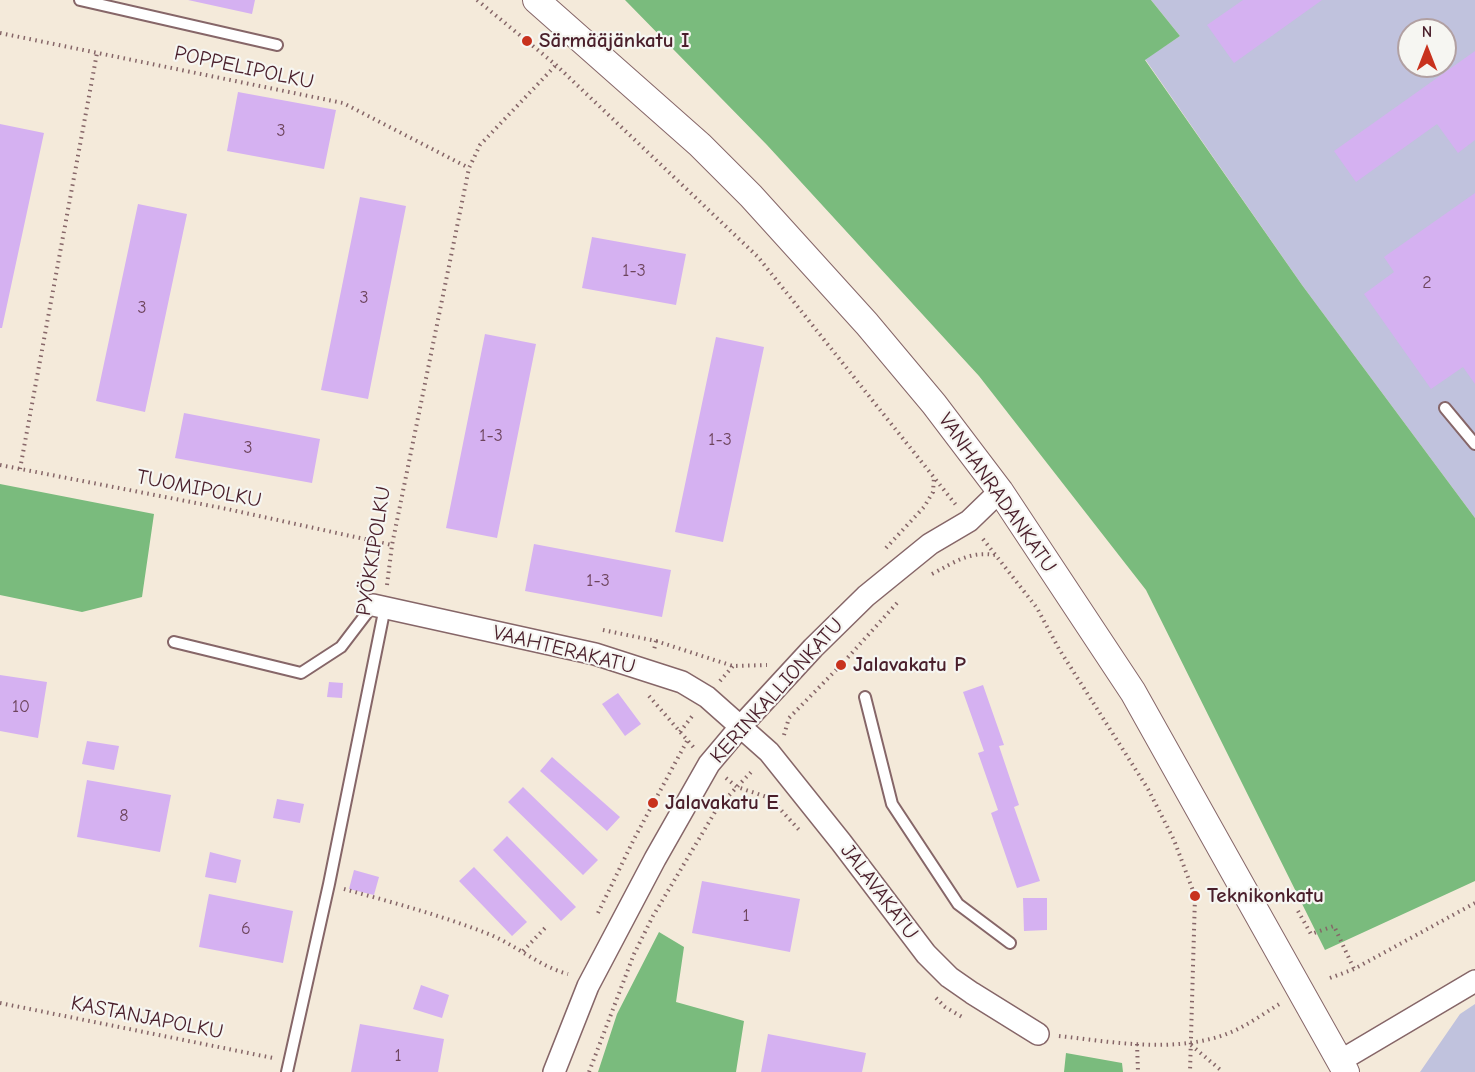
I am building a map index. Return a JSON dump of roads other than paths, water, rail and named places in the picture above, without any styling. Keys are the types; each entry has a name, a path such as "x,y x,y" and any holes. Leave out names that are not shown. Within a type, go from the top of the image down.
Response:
{"street":[{"name":"VANHANRADANKATU","path":"536,0 700,145 751,196 890,350 1000,491 1133,692 1343,1067"},
{"name":"KERINKALLIONKATU","path":"554,1072 588,986 655,859 709,764 813,648 866,596 930,544 969,521 1000,491"},
{"name":"VAAHTERAKATU","path":"379,606 595,654 628,664 682,682 707,697 741,726"},
{"name":"JALAVAKATU","path":"741,726 769,752 926,954 949,977 1038,1034"},
{"path":"1343,1067 1475,981"}],"lane":[{"path":"80,0 277,45"},
{"path":"1445,408 1475,444"},
{"path":"174,642 300,673 341,647 379,606"},
{"name":"PYÖKKIPOLKU","path":"288,1067 328,884 379,606"},
{"path":"865,697 892,804 958,904 1010,943"}],"place":[{"name":"Särmääjänkatu I","path":"527,41"},
{"name":"Jalavakatu P","path":"841,665"},
{"name":"Jalavakatu E","path":"653,803"},
{"name":"Teknikonkatu","path":"1195,896"}]}
